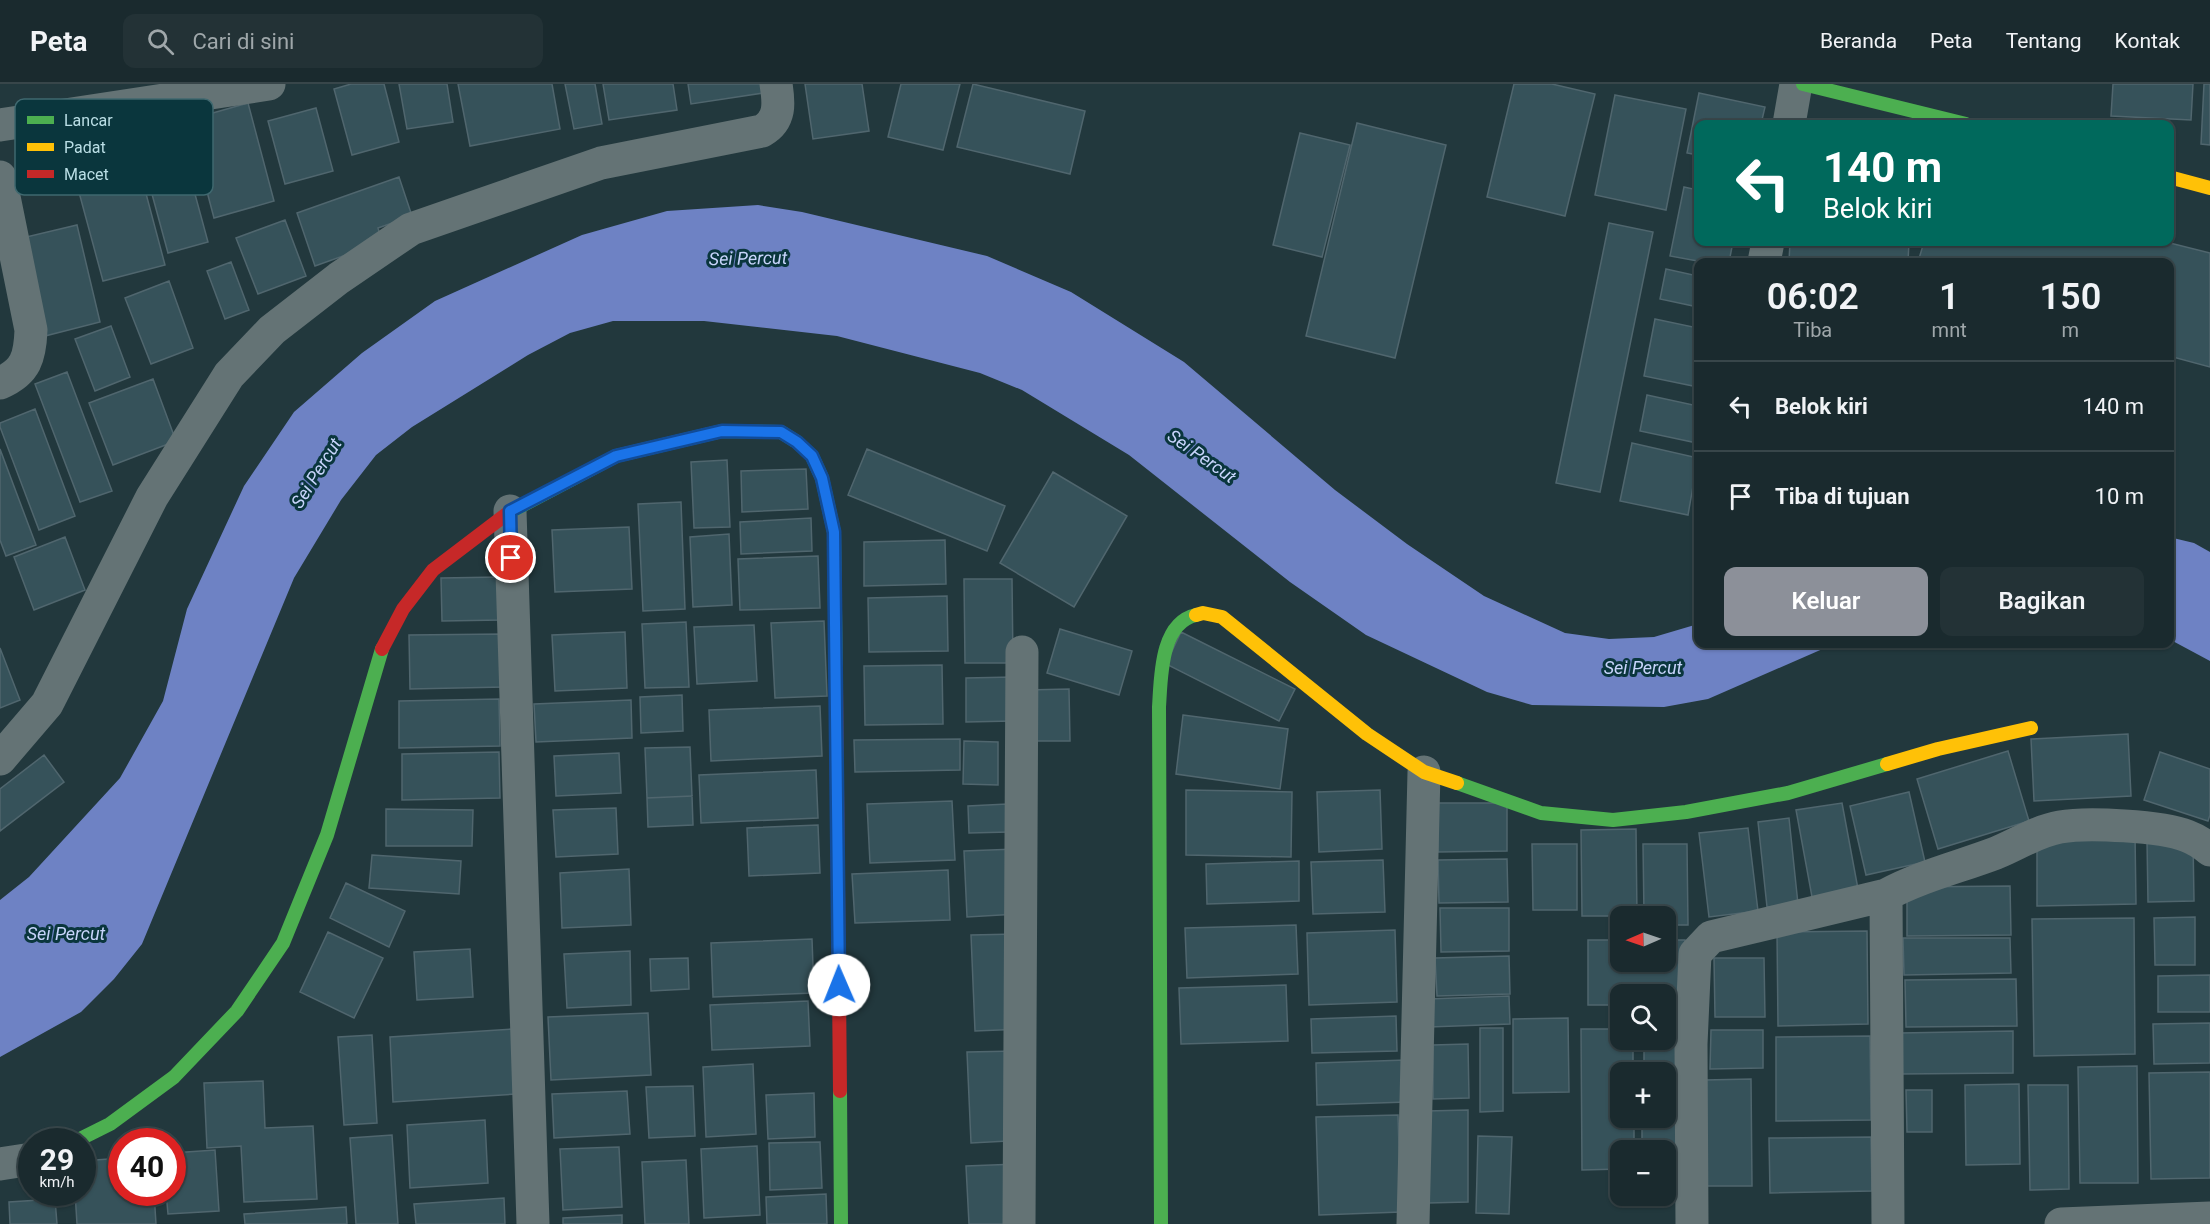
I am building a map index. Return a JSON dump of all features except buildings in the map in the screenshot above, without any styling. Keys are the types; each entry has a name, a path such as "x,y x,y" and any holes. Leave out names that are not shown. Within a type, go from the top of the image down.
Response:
{"street":[{"path":"171,99 269,84"},
{"path":"0,759 47,704 152,497 229,375 272,330 339,278 411,229 601,163 762,131 770,127 779,106 776,84"},
{"path":"1790,120 1796,84"},
{"path":"1803,84 1950,120"},
{"path":"0,125 15,123"},
{"path":"0,177 31,330 30,350 23,366 14,377 0,383"},
{"path":"2174,178 2210,188"},
{"path":"96,1131 110,1124 174,1077 237,1011 283,942 327,835 380,652 404,609 434,570 510,511 616,456 722,431 781,432 797,442 812,456 822,478 834,532 841,1224"},
{"path":"510,511 533,1224"},
{"path":"1161,1224 1159,706 1161,667 1168,642 1179,622 1195,612 1208,612 1222,617 1368,734 1424,772 1541,813 1612,820 1686,812 1788,793 1938,749 2031,728"},
{"path":"1019,1224 1022,652"},
{"path":"1413,1224 1424,772"},
{"path":"1692,1224 1692,1044 1695,954 1711,937 1886,895 1906,884 1999,852 2036,834 2057,827 2077,825 2159,829 2185,835 2199,841 2210,850"},
{"path":"1886,895 1888,1224"},
{"path":"0,1164 18,1161"},
{"path":"2061,1224 2210,1218"}],"water":[{"name":"Sei Percut","path":"758,205 802,212 987,256 1071,292 1184,362 1335,490 1407,544 1484,596 1565,633 1609,639 1654,637 1694,625 1694,648 1825,648 1708,699 1664,707 1532,705 1487,692 1366,635 1290,582 1129,455 1022,390 980,373 837,336 704,321 613,321 570,333 528,355 412,427 376,455 341,500 294,578 142,944 114,979 81,1012 0,1057 0,900 29,877 120,778 163,701 187,609 244,486 294,412 362,353 435,301 582,235 667,211"},
{"path":"2174,538 2194,543 2210,552 2210,661 2174,642"}],"traffic: fast":[{"path":"1803,84 1950,120"},
{"path":"508,513 616,456 722,431 781,432 797,442 812,456 822,478 834,532 836,685"},
{"path":"1161,1224 1159,707 1162,667 1169,640 1184,620 1196,615"},
{"path":"96,1131 110,1124 174,1077 237,1011 283,943 327,835 382,649"},
{"path":"1457,783 1541,813 1613,820 1686,812 1788,793 1887,764"},
{"path":"840,1091 841,1224"}],"traffic: slow":[{"path":"2174,178 2210,188"},
{"path":"1196,615 1203,613 1222,617 1367,734 1424,772 1457,783"},
{"path":"1887,764 1938,749 2031,728"}],"traffic: jam":[{"path":"382,649 403,609 433,570 508,513"},
{"path":"836,685 840,1091"}],"route":[{"path":"511,558 510,511 616,456 722,431 781,432 797,442 812,456 822,478 834,532 839,985"}]}
